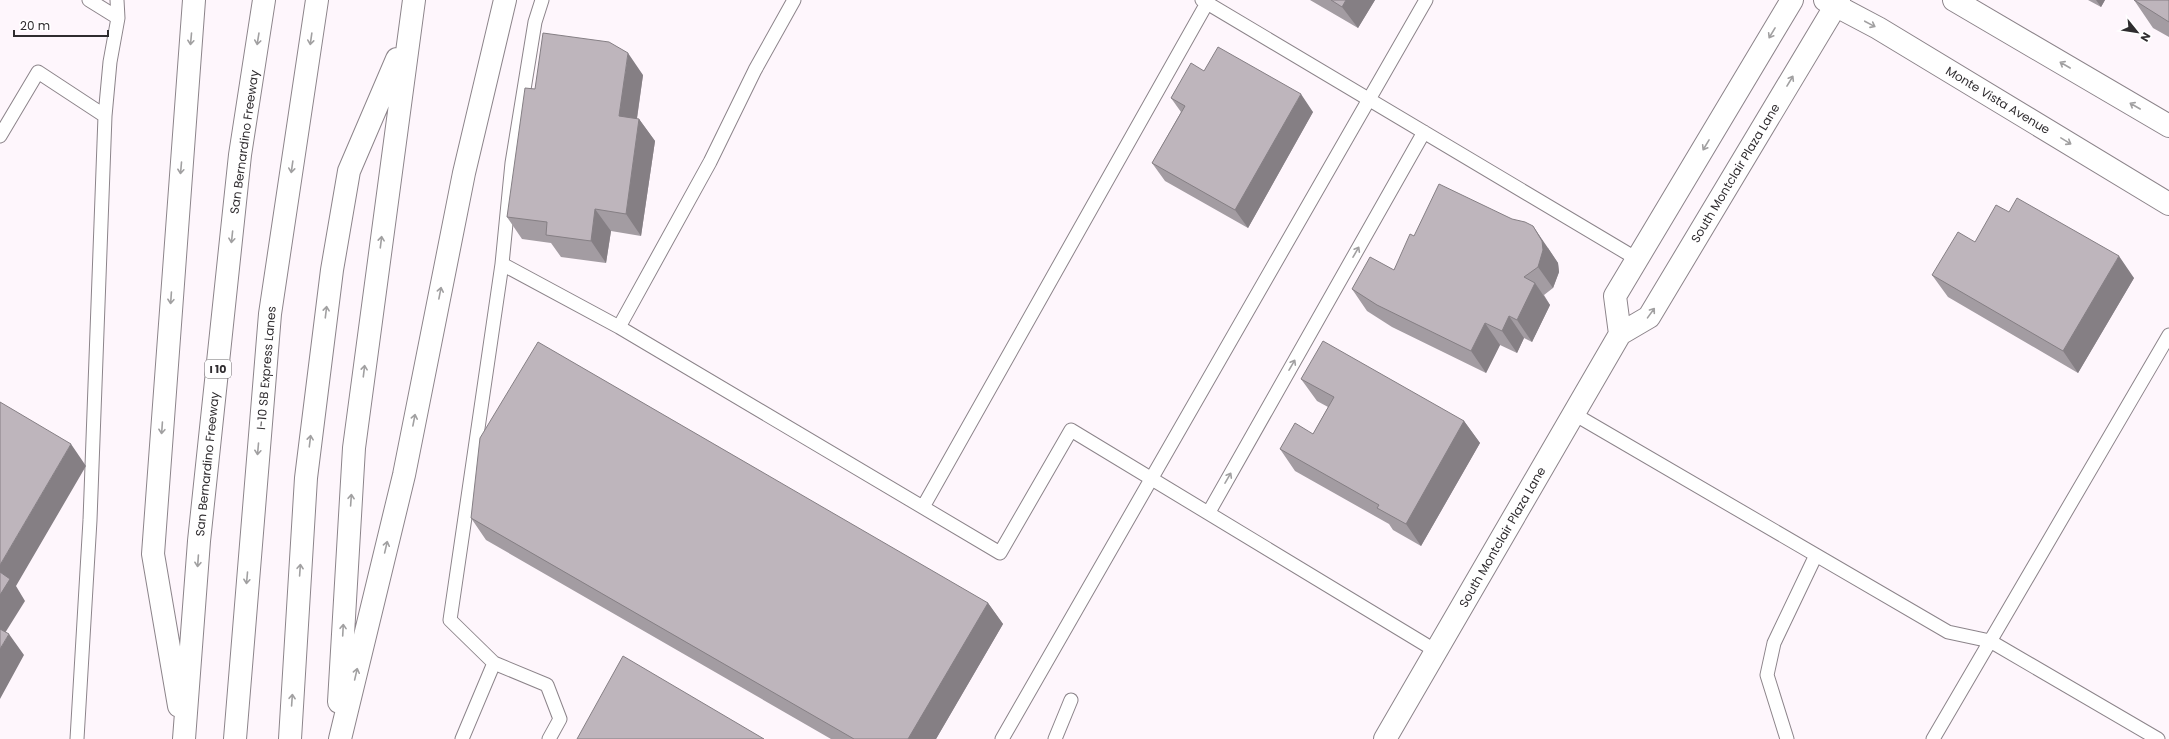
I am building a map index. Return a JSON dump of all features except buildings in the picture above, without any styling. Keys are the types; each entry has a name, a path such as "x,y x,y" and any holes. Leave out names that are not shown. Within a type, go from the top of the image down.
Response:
{"main road":[{"path":"184,739 153,554 194,0"},
{"name":"San Bernardino Freeway","path":"184,739 199,541 240,163 264,0"},
{"name":"I-10 SB Express Lanes","path":"235,739 270,314 317,0"},
{"path":"337,739 354,448 408,34 414,0"},
{"path":"340,739 404,475 464,173 505,0"},
{"path":"1620,334 1615,296 1792,0"},
{"path":"1954,0 2169,126"},
{"name":"Monte Vista Avenue","path":"1833,2 2169,204"},
{"name":"South Montclair Plaza Lane","path":"1385,739 1620,334 1650,317 1833,2"},
{"path":"290,739 306,478 332,270 349,171 408,34"}],"lane":[{"path":"89,0 118,18"},
{"path":"77,739 90,520 105,116 110,62 118,18 117,0"},
{"path":"542,0 535,22 512,163 502,264 450,620 494,663 547,685 560,719 549,739"},
{"path":"619,327 710,162 755,70 794,0"},
{"path":"1002,739 1154,478 1426,0"},
{"path":"924,507 1205,1 1638,259"},
{"path":"0,136 38,72 105,116"},
{"path":"1208,512 1424,132"},
{"path":"502,264 619,327 1000,553 1071,430 1154,478 1436,651"},
{"path":"1933,739 2169,335"},
{"path":"1574,414 1948,632 1990,641 2158,739"},
{"path":"1787,739 1767,675 1774,643 1816,555"},
{"path":"462,739 494,663"},
{"path":"1055,739 1071,700"}]}
